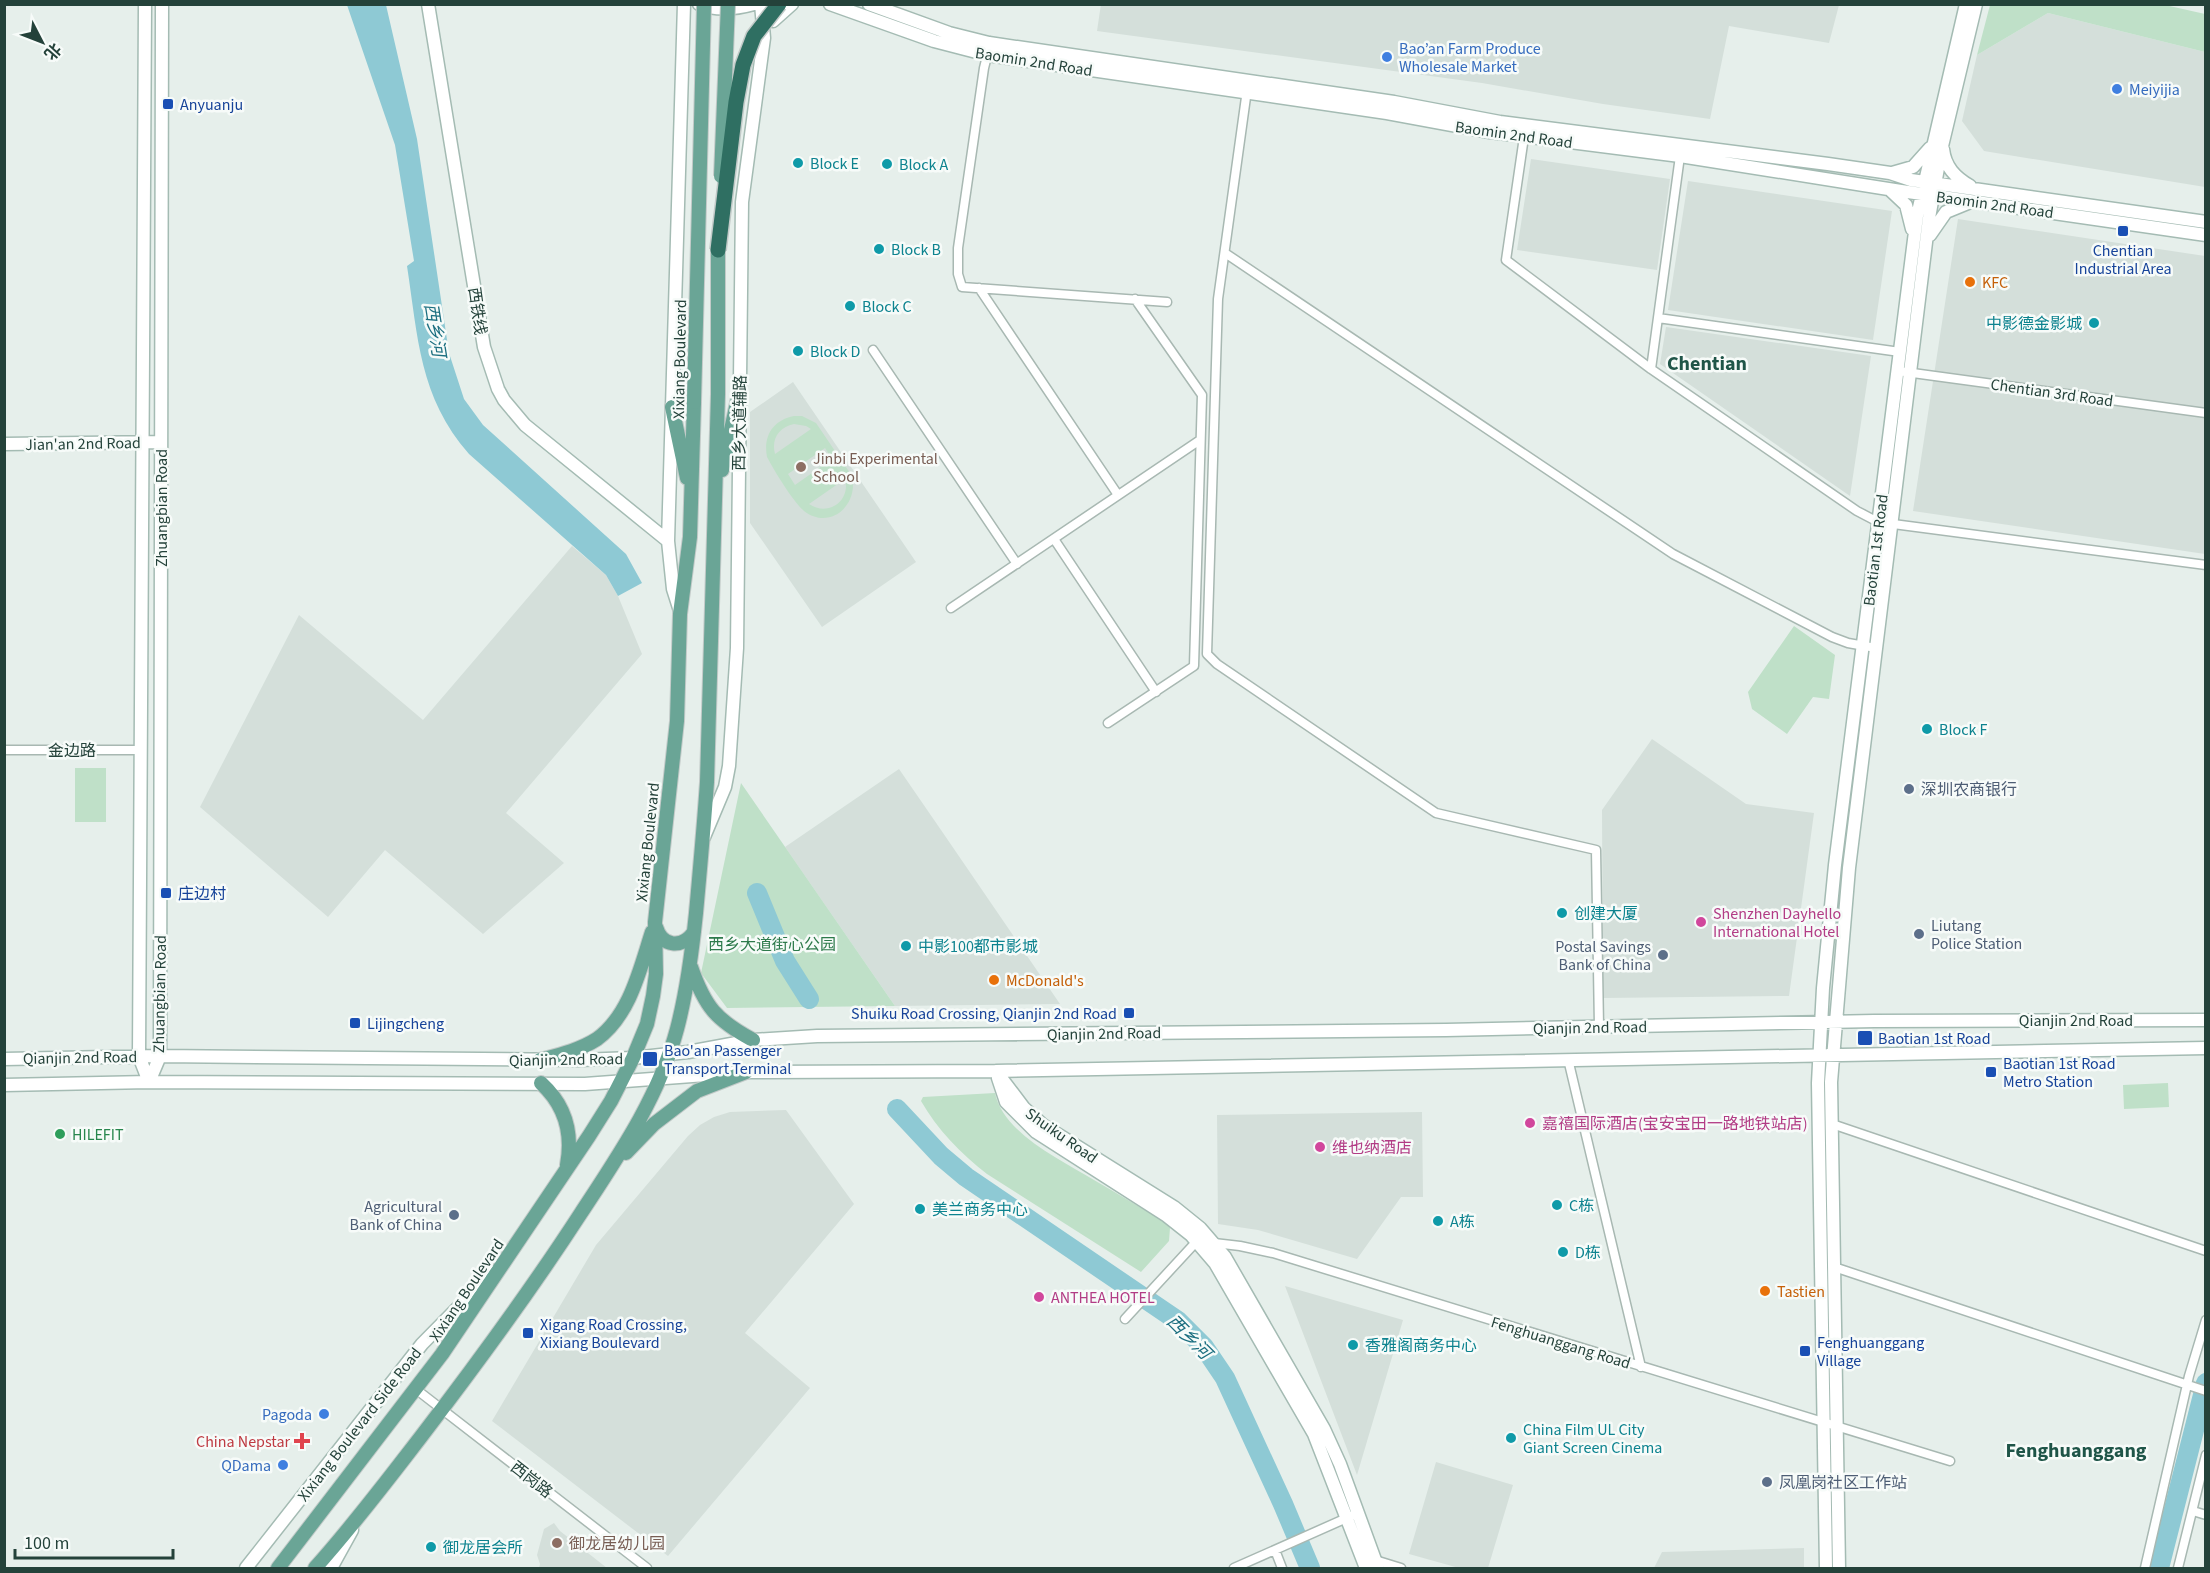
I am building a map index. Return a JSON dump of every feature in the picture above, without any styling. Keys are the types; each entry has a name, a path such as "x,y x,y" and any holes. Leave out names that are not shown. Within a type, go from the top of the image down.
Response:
{"highway":[{"path":"718,250 736,102 743,65 754,36 779,4"}],"main road":[{"name":"Zhuangbian Road","path":"145,4 139,1056 149,1082"},
{"name":"Zhuangbian Road","path":"149,1082 160,1056 162,4"},
{"name":"西铁线","path":"428,4 484,346 498,389 513,413 525,425 668,541"},
{"path":"680,614 673,589 668,541 684,4"},
{"path":"701,4 707,8 722,9 754,4"},
{"name":"Xixiang Boulevard","path":"278,1569 417,1390 566,1172 611,1101 647,1024 654,996 655,922 677,721 680,614 690,537 701,4"},
{"path":"315,1569 367,1507 504,1326 608,1171 629,1138 659,1079 677,1029 690,965 704,838 711,676 718,394 718,250 728,4"},
{"name":"西乡大道辅路","path":"704,838 725,787 729,766 737,648 742,202 764,38 761,4"},
{"path":"764,38 777,16 792,4"},
{"name":"Baomin 2nd Road","path":"830,4 934,41 1247,86 1394,102 1500,122 1890,173 1929,188"},
{"name":"Baomin 2nd Road","path":"869,4 989,49"},
{"name":"Baotian 1st Road","path":"1826,1569 1818,1083 1835,865 1878,522 1904,371 1900,352 1929,188 1966,4"},
{"name":"Baotian 1st Road","path":"1938,145 1976,4"},
{"name":"Baomin 2nd Road","path":"1247,86 1490,132 1680,156 1888,188 1929,188 2049,206 2205,235"},
{"path":"1890,173 1913,167 1938,145 1952,173 1975,195 1946,212 1919,246"},
{"path":"1888,188 1906,205 1919,246"},
{"name":"Baomin 2nd Road","path":"2049,206 2205,222"},
{"name":"Baotian 1st Road","path":"1839,1569 1831,1082 1849,868 1892,524 1904,371 1919,246"},
{"path":"715,501 739,394"},
{"path":"672,407 692,498"},
{"name":"Jian'an 2nd Road","path":"4,444 161,442"},
{"path":"655,922 662,938 672,944 683,943 694,932"},
{"path":"540,1060 583,1046 609,1028 628,1000 655,922"},
{"path":"690,965 713,1013 726,1025 753,1040"},
{"name":"Qianjin 2nd Road","path":"4,1059 160,1056 540,1060 669,1055 753,1040 817,1036 1410,1031 1822,1022 2205,1020"},
{"name":"Qianjin 2nd Road","path":"4,1084 620,1082 746,1072 996,1071 2205,1047"},
{"name":"Shuiku Road","path":"996,1071 1006,1102 1036,1132 1167,1216 1197,1241 1215,1263 1298,1403 1352,1516 1373,1566"},
{"name":"Shuiku Road","path":"996,1071 1024,1108 1043,1125 1174,1207 1200,1228 1225,1257 1314,1408 1340,1464 1352,1516"},
{"path":"608,1171 654,1124 676,1106 697,1091 746,1072"},
{"path":"541,1083 561,1107 566,1121 569,1152 566,1172"},
{"name":"Xixiang Boulevard Side Road","path":"246,1569 422,1344 504,1261"},
{"path":"331,1569 367,1507"}],"street":[{"path":"989,49 984,68 958,248 958,274 962,287 1167,302"},
{"path":"1247,86 1218,299 1207,654 1217,664 1436,813 1596,850 1599,1027"},
{"path":"1524,137 1506,260 1651,369 1840,500 1878,522 2205,565"},
{"path":"1651,369 1680,156"},
{"path":"1225,253 1673,554 1832,637 1876,648"},
{"path":"978,288 1118,495"},
{"path":"1108,723 1194,666 1202,394 1135,299"},
{"path":"1658,318 1900,352"},
{"path":"873,350 1017,564"},
{"name":"Chentian 3rd Road","path":"1904,371 2205,413"},
{"path":"951,608 1200,440"},
{"path":"1054,539 1156,692"},
{"name":"金边路","path":"4,750 140,750"},
{"path":"1568,1059 1641,1366"},
{"path":"1832,1124 2205,1251"},
{"path":"1125,1319 1197,1241"},
{"name":"Fenghuanggang Road","path":"1197,1241 1240,1245 1273,1253 1950,1461"},
{"path":"1834,1267 2205,1391"},
{"path":"2145,1569 2205,1320"},
{"name":"西岗路","path":"417,1390 634,1564 647,1569"},
{"path":"2178,1569 2205,1455"},
{"path":"2193,1511 2205,1515"},
{"path":"1234,1569 1352,1516"},
{"path":"1275,1550 1282,1569"},
{"path":"1373,1566 1401,1569"}],"shaded area":[{"path":"1101,4 1839,5 1829,43 1729,26 1710,119 1603,104 1482,83 1097,31"},
{"path":"2048,13 2205,52 2205,187 1984,151 1962,121 1977,55"},
{"path":"1531,159 1670,179 1657,270 1517,250"},
{"path":"1688,181 1892,211 1873,340 1668,310"},
{"path":"1958,219 2205,256 2205,554 1913,511"},
{"path":"1666,327 1871,356 1850,496 1660,364"},
{"name":"Jinbi Experimental School","path":"793,382 916,562 822,627 750,523 750,412"},
{"path":"572,546 606,575 618,596 642,654 506,813 564,863 483,934 385,850 328,917 200,807 299,615 423,720"},
{"name":"Shenzhen Dayhello International Hotel","path":"1652,739 1746,804 1814,813 1789,996 1603,998 1602,810"},
{"path":"899,769 1060,1004 895,1006 785,847"},
{"path":"786,1110 854,1204 745,1333 810,1388 668,1556 492,1421 596,1245 688,1136 700,1125 714,1117 730,1112"},
{"path":"1422,1112 1423,1197 1401,1197 1357,1259 1258,1230 1218,1224 1217,1115"},
{"path":"1285,1286 1403,1320 1357,1475"},
{"path":"1436,1462 1513,1485 1488,1568 1459,1568 1409,1554"},
{"name":"御龙居幼儿园","path":"554,1523 560,1531 607,1568 539,1568 537,1555 544,1529"},
{"path":"1804,1548 1804,1568 1654,1568 1662,1552"}],"green space":[{"path":"1990,5 2165,5 2205,14 2205,52 2048,13 1977,55"},
{"path":"802,416 816,423 852,476 851,497 840,512 823,518 804,511 789,493 767,457 767,442 771,430 787,418","holes":["794,424 811,429 775,454 774,443 777,434","825,448 832,459 795,485 788,474","845,479 845,494 836,505 823,509 809,504"]},
{"path":"1794,626 1835,655 1829,699 1813,697 1787,734 1752,709 1748,692"},
{"path":"75,768 106,768 106,822 75,822"},
{"name":"西乡大道街心公园","path":"741,783 895,1006 727,1008 701,973"},
{"path":"2168,1083 2169,1107 2124,1109 2123,1085"},
{"path":"995,1093 1009,1121 1035,1144 1166,1223 1170,1228 1169,1241 1141,1272 987,1174 950,1140 921,1101 923,1097"}],"water":[{"path":"347,5 386,5 417,139 449,353 464,399 483,425 626,554 642,583 618,596 606,575 469,454 440,411 430,388 418,342 407,266 414,261 395,145"}],"waterway":[{"name":"西乡河","path":"757,893 785,961 809,999"},
{"name":"西乡河","path":"897,1109 941,1156 966,1177 1178,1321 1204,1347 1225,1378 1310,1568"},
{"path":"2159,1568 2206,1383"}],"place":[{"name":"Bao’an Farm Produce Wholesale Market","path":"1387,57"},
{"name":"Meiyijia","path":"2117,89"},
{"name":"Anyuanju","path":"168,104"},
{"name":"Block E","path":"798,163"},
{"name":"Block A","path":"887,164"},
{"name":"Chentian Industrial Area","path":"2123,231"},
{"name":"Block B","path":"879,249"},
{"name":"KFC","path":"1970,282"},
{"name":"Block C","path":"850,306"},
{"name":"中影德金影城","path":"2094,323"},
{"name":"Block D","path":"798,351"},
{"name":"Jinbi Experimental School","path":"801,467"},
{"name":"Block F","path":"1927,729"},
{"name":"深圳农商银行","path":"1909,789"},
{"name":"庄边村","path":"166,893"},
{"name":"创建大厦","path":"1562,913"},
{"name":"Shenzhen Dayhello International Hotel","path":"1701,922"},
{"name":"Liutang Police Station","path":"1919,934"},
{"name":"中影100都市影城","path":"906,946"},
{"name":"Postal Savings Bank of China","path":"1663,955"},
{"name":"McDonald's","path":"994,980"},
{"name":"Shuiku Road Crossing, Qianjin 2nd Road","path":"1129,1013"},
{"name":"Lijingcheng","path":"355,1023"},
{"name":"Baotian 1st Road","path":"1865,1038"},
{"name":"Bao'an Passenger Transport Terminal","path":"650,1059"},
{"name":"Baotian 1st Road Metro Station","path":"1991,1072"},
{"name":"嘉禧国际酒店(宝安宝田一路地铁站店)","path":"1530,1123"},
{"name":"HILEFIT","path":"60,1134"},
{"name":"维也纳酒店","path":"1320,1147"},
{"name":"C栋","path":"1557,1205"},
{"name":"美兰商务中心","path":"920,1209"},
{"name":"Agricultural Bank of China","path":"454,1215"},
{"name":"A栋","path":"1438,1221"},
{"name":"D栋","path":"1563,1252"},
{"name":"Tastien","path":"1765,1291"},
{"name":"ANTHEA HOTEL","path":"1039,1297"},
{"name":"Xigang Road Crossing, Xixiang Boulevard","path":"528,1333"},
{"name":"香雅阁商务中心","path":"1353,1345"},
{"name":"Fenghuanggang Village","path":"1805,1351"},
{"name":"Pagoda","path":"324,1414"},
{"name":"China Film UL City Giant Screen Cinema","path":"1511,1438"},
{"name":"China Nepstar","path":"302,1441"},
{"name":"QDama","path":"283,1465"},
{"name":"凤凰岗社区工作站","path":"1767,1482"},
{"name":"御龙居幼儿园","path":"557,1543"},
{"name":"御龙居会所","path":"431,1547"}],"district":[{"name":"Chentian","path":"1707,363"},
{"name":"Fenghuanggang","path":"2076,1450"}]}
